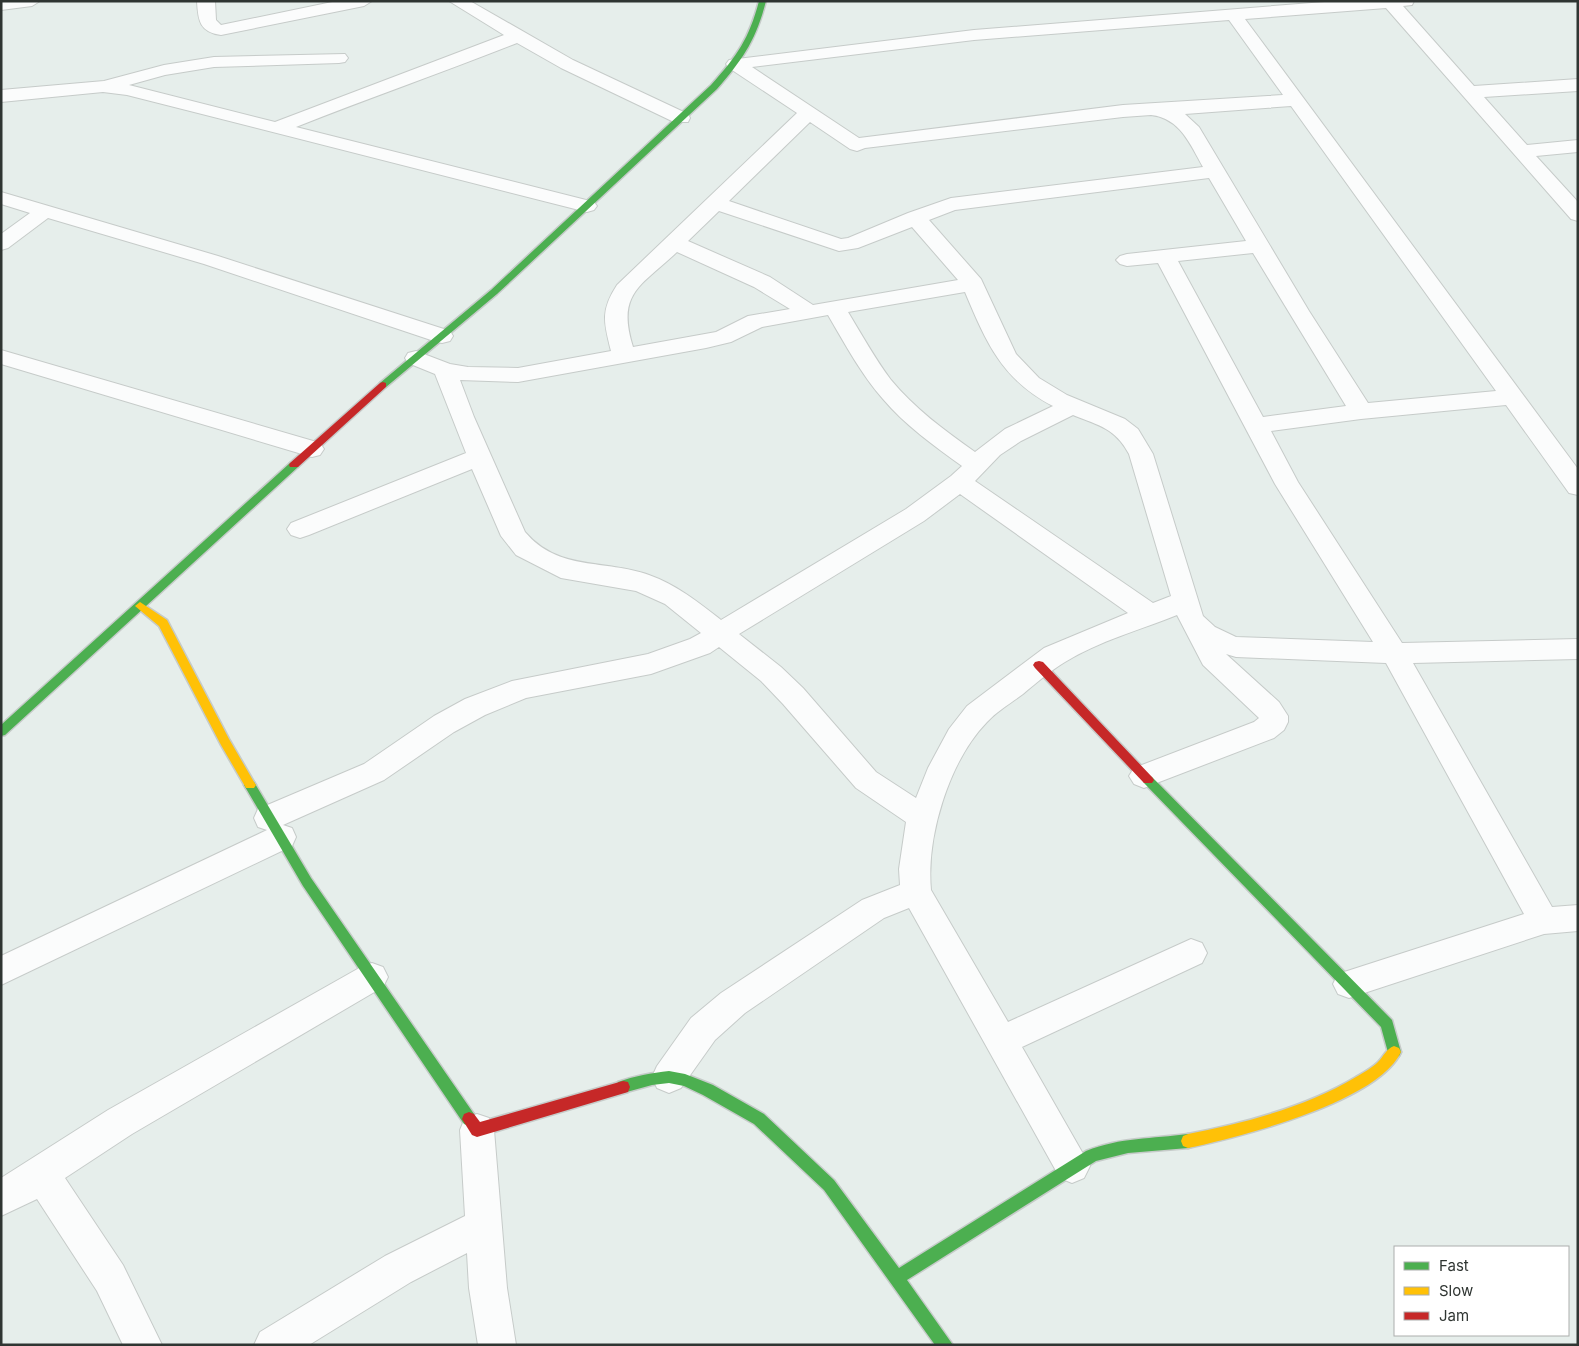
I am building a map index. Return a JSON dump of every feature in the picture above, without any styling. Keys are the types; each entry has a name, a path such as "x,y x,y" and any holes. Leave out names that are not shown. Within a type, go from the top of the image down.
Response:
{"street":[{"path":"1,5 32,1"},
{"path":"206,1 208,24 211,28 221,30 364,1"},
{"path":"457,1 567,64 681,118"},
{"path":"1,732 312,449 494,292 681,118 745,52 763,1"},
{"path":"735,64 974,35 1398,2 1470,92 1578,215"},
{"path":"1234,14 1578,487"},
{"path":"276,128 367,92 439,68 518,36"},
{"path":"1,96 102,86 164,70 214,62 339,58"},
{"path":"735,64 861,144 1123,111 1296,99"},
{"path":"1470,92 1578,85"},
{"path":"102,86 127,90 587,206"},
{"path":"1159,110 1174,114 1189,127 1361,410"},
{"path":"624,356 614,318 617,300 636,277 716,203 804,117"},
{"path":"1523,151 1578,146"},
{"path":"716,203 839,245 851,244 951,204 1215,170"},
{"path":"1,198 211,260 442,336"},
{"path":"1,244 45,211"},
{"path":"915,217 973,284 993,332 1007,358 1031,383 1074,406 1118,424 1130,434 1141,454 1191,619 1213,658 1274,716 1274,722 1264,730 1144,776"},
{"path":"674,243 762,282 810,312"},
{"path":"1127,260 1260,246"},
{"path":"1165,257 1287,484 1394,653 1544,921"},
{"path":"416,358 445,370 484,376 518,375 706,341 723,336 756,321 973,284"},
{"path":"834,308 891,394 968,474 1150,615"},
{"path":"1,357 312,449"},
{"path":"445,370 462,417 514,536 525,549 560,569 641,582 658,588 674,597 771,674 793,696 866,780 923,818"},
{"path":"1256,426 1361,410 1512,397"},
{"path":"1,970 275,827 374,772 444,724 505,693 522,688 651,664 700,646 784,593 882,537 936,501 968,474 992,449 1013,435 1074,406"},
{"path":"300,529 479,457"},
{"path":"1072,1166 916,892 914,869 919,828 942,768 959,737 977,714 1039,666 1078,643 1186,601"},
{"path":"140,606 163,623 225,742 307,882 477,1130 488,1288 497,1345"},
{"path":"1198,630 1222,643 1236,647 1394,653 1578,649"},
{"path":"897,1278 1072,1166 1096,1153 1123,1145 1182,1142 1219,1135 1298,1108 1354,1086 1385,1066 1393,1053 1393,1039 1387,1024 1039,666"},
{"path":"669,1077 703,1029 733,1003 873,909 916,892"},
{"path":"1349,984 1544,921 1578,918"},
{"path":"1000,1041 1191,953"},
{"path":"1,1199 40,1172 184,1085 372,977"},
{"path":"477,1130 652,1079 669,1077 685,1080 708,1090 759,1119 829,1185 946,1345"},
{"path":"1,1213 40,1172"},
{"path":"40,1172 110,1278 143,1345"},
{"path":"273,1345 398,1269 484,1225"}],"traffic: fast":[{"path":"383,385 494,292 714,87 745,48 755,28 763,1"},
{"path":"1,732 294,465"},
{"path":"1148,780 1387,1024 1394,1052"},
{"path":"250,785 307,882 469,1119"},
{"path":"623,1087 652,1079 669,1077 685,1080 708,1090 759,1119 829,1185 945,1345"},
{"path":"897,1278 1091,1156 1128,1146 1188,1141"}],"traffic: slow":[{"path":"140,606 163,623 225,742 250,785"},
{"path":"1188,1141 1236,1130 1301,1109 1333,1096 1361,1082 1382,1067 1394,1052"}],"traffic: jam":[{"path":"294,465 383,385"},
{"path":"1039,665 1148,780"},
{"path":"469,1119 477,1130 623,1087"}]}
